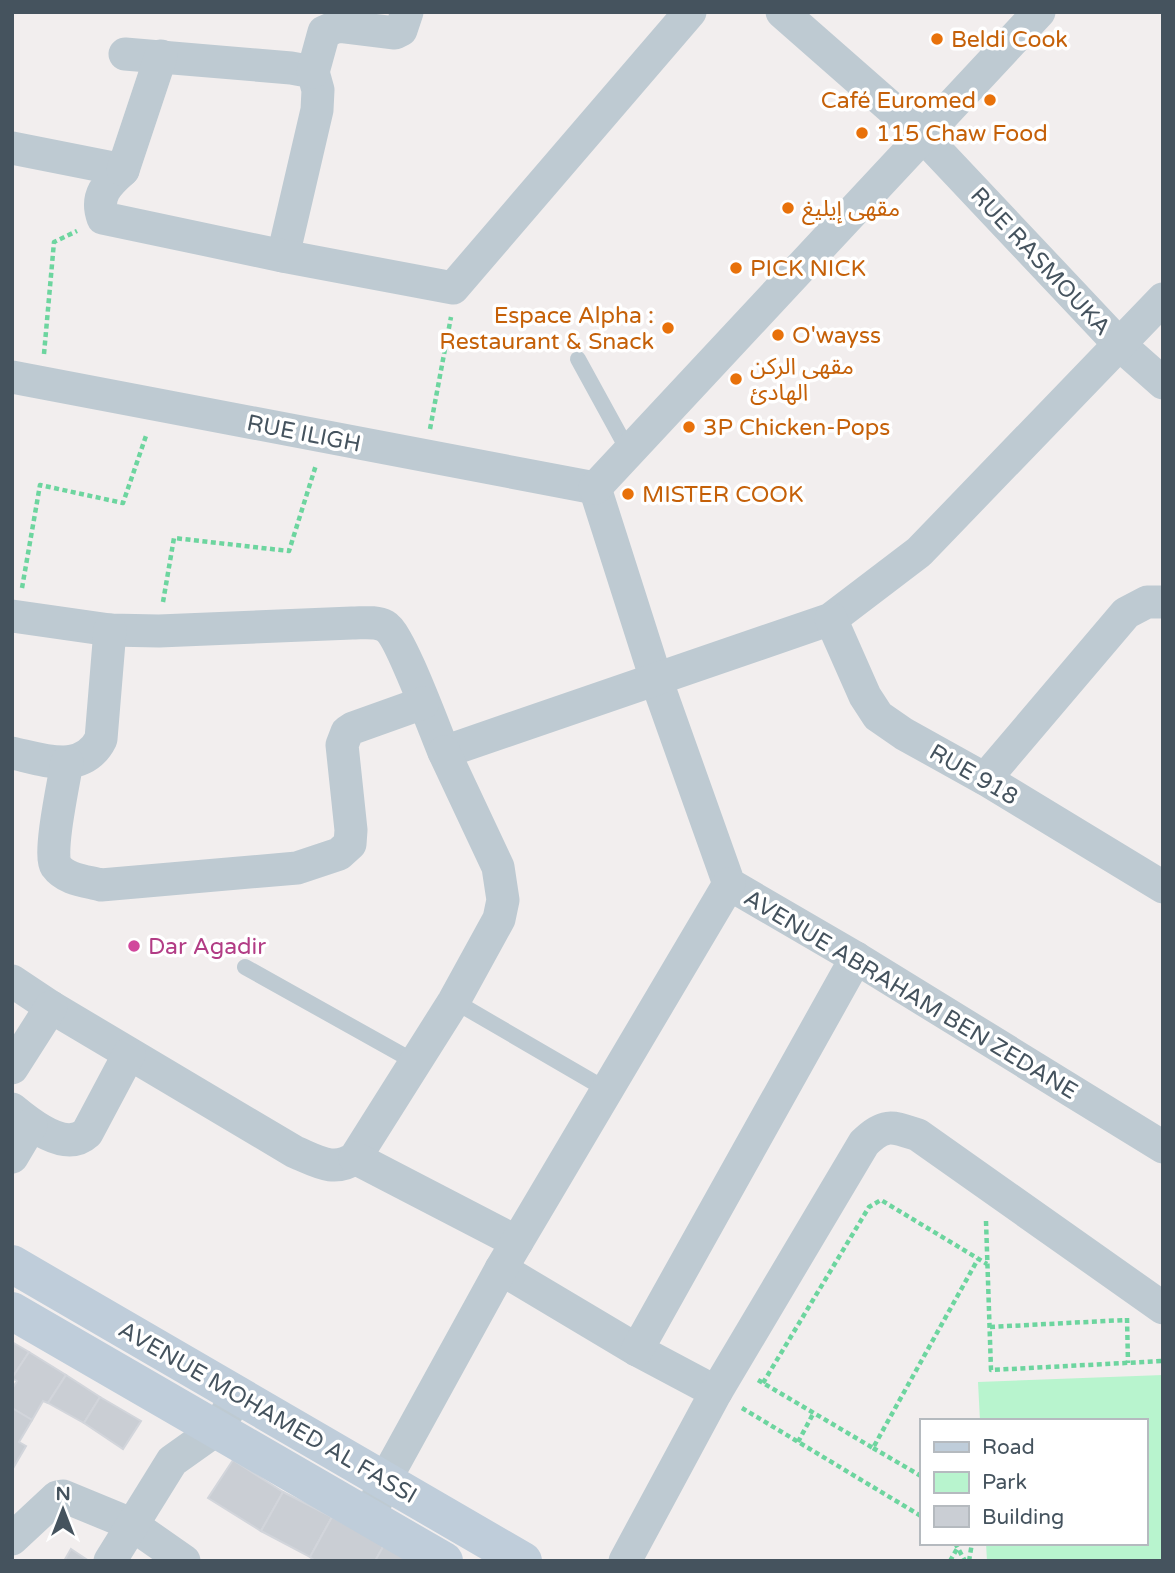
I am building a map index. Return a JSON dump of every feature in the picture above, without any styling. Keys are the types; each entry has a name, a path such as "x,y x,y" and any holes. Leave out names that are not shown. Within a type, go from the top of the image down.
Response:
{"street":[{"path":"283,256 317,110 318,90 313,72 324,32 338,26 395,33 401,30 407,12"},
{"path":"161,56 123,170 108,183 101,196 100,209 103,218 453,288 690,12"},
{"name":"RUE RASMOUKA","path":"782,12 922,135 1120,345 1163,383"},
{"path":"595,488 1039,12"},
{"path":"125,54 313,72"},
{"path":"12,148 123,170"},
{"path":"444,752 831,619 919,552 1163,299"},
{"name":"RUE ILIGH","path":"27,380 595,488"},
{"name":"AVENUE ABRAHAM BEN ZEDANE","path":"595,488 656,679 729,884 856,958 1163,1147"},
{"path":"985,779 1126,613 1147,602 1163,602"},
{"path":"12,981 295,1152 329,1167 341,1166 355,1158 454,1001 499,919 503,892 498,867 393,634 386,626 352,622 159,631 110,630 15,616"},
{"name":"RUE 918","path":"831,619 865,695 878,716 1163,887"},
{"path":"12,754 67,762 94,752 101,739 110,630"},
{"path":"67,762 53,852 57,868 72,878 101,885 297,868 340,854 350,844 351,830 342,744 347,732 353,727 423,703"},
{"path":"369,1518 385,1480 509,1255 729,884"},
{"path":"637,1350 856,958"},
{"path":"12,1068 51,1007"},
{"path":"12,1157 22,1117 64,1140 80,1139 87,1133 129,1054"},
{"path":"625,1561 725,1378 864,1143 884,1128 896,1128 918,1135 985,1182 1151,1313"},
{"path":"355,1158 509,1255 637,1350 725,1378"},
{"name":"AVENUE MOHAMED AL FASSI","path":"12,1264 523,1561"},
{"name":"AVENUE MOHAMED AL FASSI","path":"12,1311 444,1561"},
{"path":"110,1561 172,1461 217,1429 238,1394"},
{"path":"12,1539 57,1497 63,1496 131,1524 184,1561"}],"lane":[{"path":"578,359 629,452"},
{"path":"245,967 415,1062"},
{"path":"454,1001 607,1090"}],"path":[{"path":"27,380 54,242 103,218"},
{"path":"425,456 451,323 453,288"},
{"path":"15,616 40,485 123,503 156,405"},
{"path":"159,631 174,538 289,551 324,437"},
{"path":"985,1182 991,1370 1163,1361"},
{"path":"763,1383 869,1207 875,1202 881,1200 987,1264"},
{"path":"873,1448 978,1259"},
{"path":"990,1327 1151,1313"},
{"path":"725,1378 763,1383 920,1475"},
{"path":"725,1378 798,1442 920,1515"},
{"path":"798,1442 813,1414"},
{"path":"957,1545 967,1561"},
{"path":"950,1561 957,1545"}],"green space":[{"path":"1163,1375 1163,1561 987,1561 986,1545 1147,1545 1147,1419 980,1419 978,1382"}],"building":[{"path":"12,1342 29,1352 12,1378"},
{"path":"29,1352 66,1375 48,1403 43,1401 32,1420 12,1408 12,1389 17,1381 12,1378"},
{"path":"66,1375 100,1397 84,1423 48,1403"},
{"path":"100,1397 141,1421 123,1449 84,1423"},
{"path":"12,1408 32,1420 19,1442 26,1446 12,1470"},
{"path":"233,1460 283,1492 261,1531 208,1498"},
{"path":"283,1492 332,1517 310,1557 261,1531"},
{"path":"332,1517 384,1545 375,1561 315,1561 310,1557"},
{"path":"384,1545 415,1561 375,1561"},
{"path":"71,1549 89,1561 64,1561"}],"place":[{"name":"Beldi Cook","path":"937,39"},
{"name":"Café Euromed","path":"990,100"},
{"name":"115 Chaw Food","path":"862,133"},
{"name":"مقهى إيليغ","path":"788,208"},
{"name":"PICK NICK","path":"736,268"},
{"name":"Espace Alpha : Restaurant & Snack","path":"668,328"},
{"name":"O'wayss","path":"778,335"},
{"name":"مقهى الركن الهادئ","path":"736,379"},
{"name":"3P Chicken-Pops","path":"689,427"},
{"name":"MISTER COOK","path":"628,494"},
{"name":"Dar Agadir","path":"134,946"}]}
